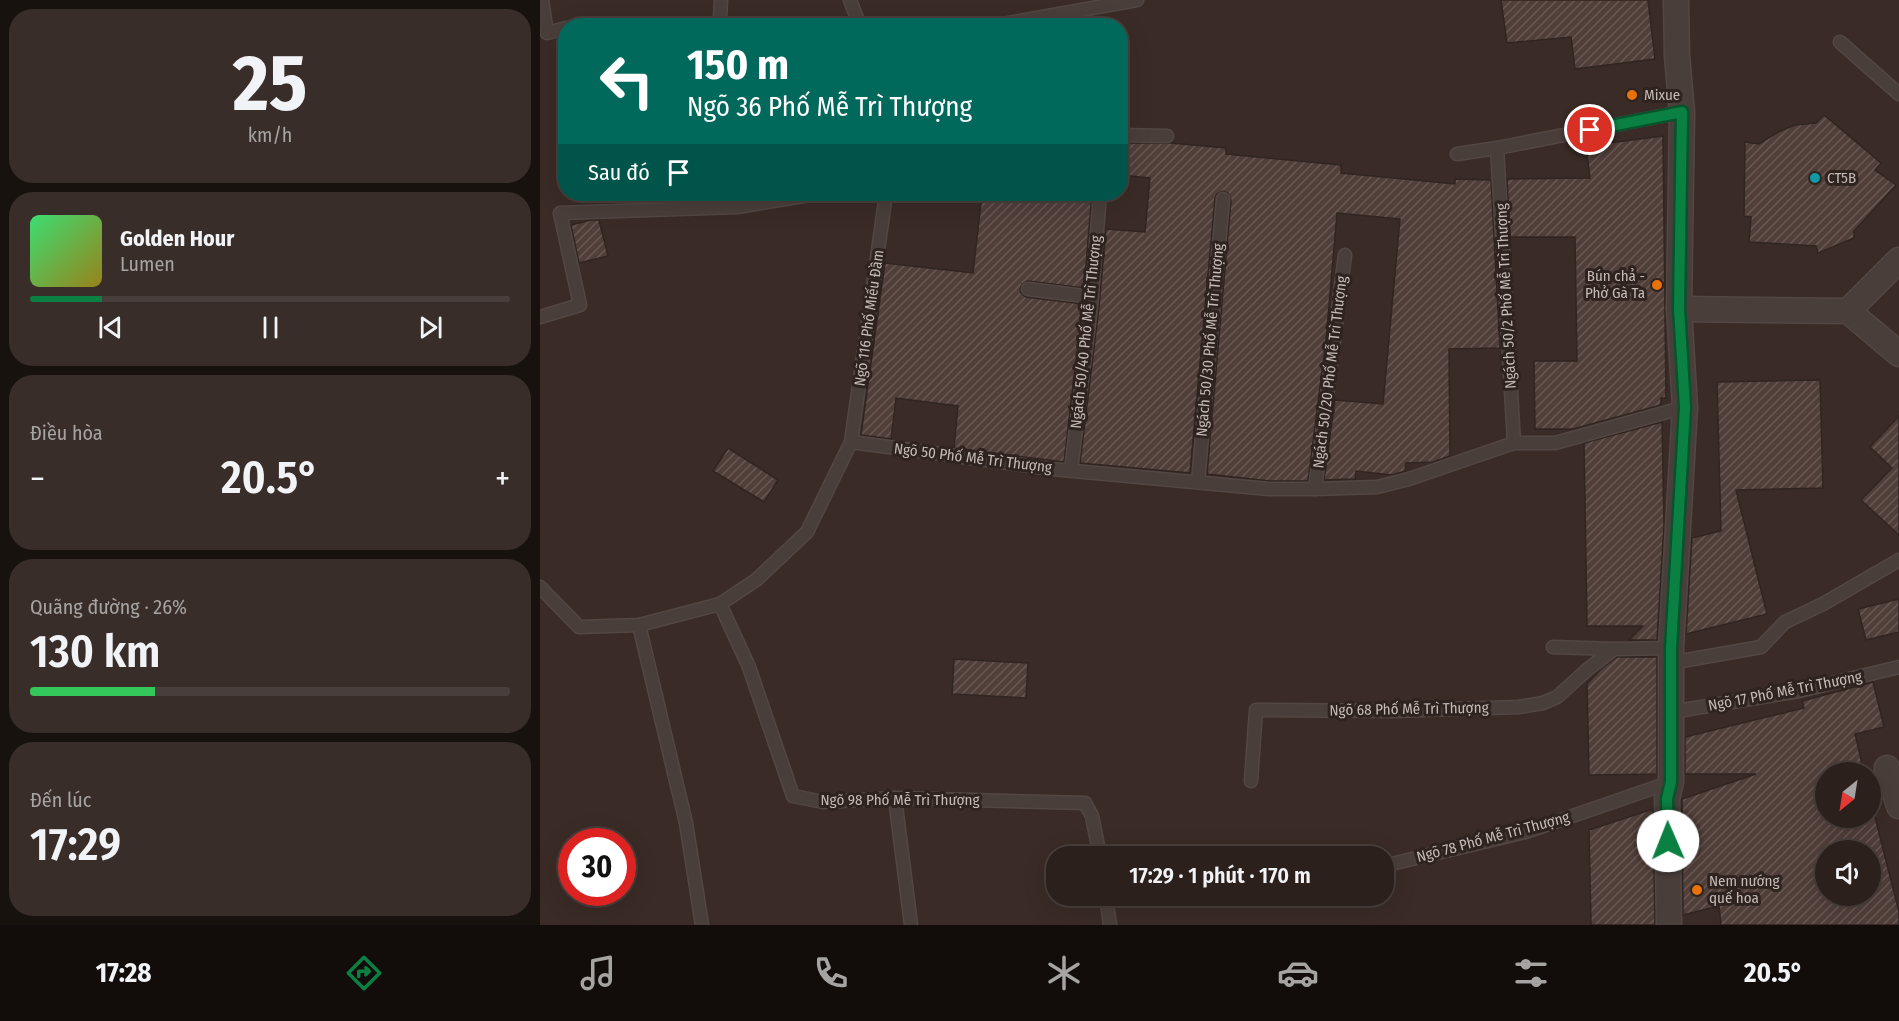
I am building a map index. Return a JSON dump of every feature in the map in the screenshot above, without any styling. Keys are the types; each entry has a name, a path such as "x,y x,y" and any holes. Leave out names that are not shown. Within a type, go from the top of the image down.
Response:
{"street":[{"path":"1670,925 1667,799 1671,782 1671,655 1685,407 1679,309 1682,112 1677,56 1676,0"},
{"path":"1848,310 1899,260"},
{"path":"1679,309 1848,310 1899,354"},
{"path":"1893,766 1899,806"}],"lane":[{"path":"542,0 547,33 558,30"},
{"path":"720,18 721,0"},
{"path":"850,0 857,18"},
{"path":"1037,18 1137,0"},
{"path":"1840,42 1899,94"},
{"path":"1457,154 1682,112"},
{"path":"1128,135 1167,136"},
{"name":"Ngách 50/2 Phố Mễ Trì Thượng","path":"1497,148 1514,442"},
{"name":"Ngách 50/30 Phố Mễ Trì Thượng","path":"1198,482 1223,199"},
{"path":"540,317 580,305 560,213 738,207 774,201"},
{"name":"Ngõ 116 Phố Miếu Đầm","path":"851,442 885,201"},
{"name":"Ngách 50/40 Phố Mễ Trì Thượng","path":"1071,470 1092,297 1099,201"},
{"name":"Ngách 50/20 Phố Mễ Trì Thượng","path":"1315,489 1345,255"},
{"path":"1028,289 1092,297"},
{"name":"Ngõ 50 Phố Mễ Trì Thượng","path":"851,442 1071,470 1269,489 1377,487 1409,479 1514,442 1555,443 1685,407"},
{"path":"540,587 579,627 639,625 720,604 756,580 807,532 851,442"},
{"path":"1554,647 1614,649 1671,655 1761,647 1785,622 1823,604 1899,560"},
{"name":"Ngõ 98 Phố Mễ Trì Thượng","path":"720,604 749,667 793,796 823,802 895,798 1085,803 1092,816 1098,846"},
{"path":"639,625 686,823 702,925"},
{"name":"Ngõ 68 Phố Mễ Trì Thượng","path":"1251,781 1256,710 1391,711 1519,707 1543,703 1557,697 1614,649"},
{"name":"Ngõ 17 Phố Mễ Trì Thượng","path":"1671,712 1798,691 1899,667"},
{"name":"Ngõ 78 Phố Mễ Trì Thượng","path":"1394,863 1529,831 1671,782"},
{"path":"895,798 911,925"},
{"path":"1107,906 1110,925"}],"building":[{"path":"1501,0 1648,0 1655,59 1575,69 1571,37 1507,43"},
{"name":"CT5B","path":"1824,115 1881,163 1875,170 1896,185 1854,231 1854,238 1818,253 1816,246 1749,242 1751,217 1744,216 1745,142 1759,144 1795,125 1816,123"},
{"path":"1663,136 1666,398 1661,398 1661,405 1573,429 1535,429 1534,361 1577,361 1575,237 1510,237 1507,179 1590,178 1586,146"},
{"path":"1128,143 1171,143 1226,148 1226,154 1341,165 1341,173 1455,184 1455,179 1491,180 1500,348 1449,349 1450,456 1433,462 1406,463 1405,471 1392,475 1356,471 1355,479 1324,480 1335,400 1383,404 1400,219 1337,213 1326,340 1308,481 1270,481 1207,474 1231,200 1228,193 1223,191 1215,198 1190,473 1080,463 1106,229 1145,232 1150,178 1128,176"},
{"path":"981,201 1091,201 1084,288 1028,281 1022,284 1020,289 1026,297 1083,304 1064,462 954,448 958,406 896,398 891,439 861,435 885,263 973,273"},
{"path":"599,220 608,256 579,263 571,225"},
{"path":"1820,380 1823,488 1736,490 1767,614 1686,634 1692,538 1721,531 1717,382"},
{"path":"1899,416 1899,535 1861,500 1892,468 1870,447"},
{"path":"1662,422 1664,526 1657,640 1629,640 1643,626 1587,626 1584,443"},
{"path":"728,448 778,480 764,502 713,471"},
{"path":"1899,599 1899,632 1866,640 1858,609"},
{"path":"1617,657 1657,657 1657,774 1589,775 1587,684"},
{"path":"954,659 1028,663 1026,698 952,694"},
{"path":"1873,682 1884,727 1855,734 1862,762 1815,762 1815,828 1878,828 1881,840 1815,840 1815,906 1881,906 1881,841 1899,912 1899,925 1721,925 1719,906 1683,915 1682,799 1756,774 1685,774 1685,737 1804,708 1802,701"},
{"path":"1653,809 1655,925 1591,925 1589,830"}],"place":[{"name":"Mixue","path":"1632,95"},
{"name":"CT5B","path":"1815,178"},
{"name":"Bún chả - Phở Gà Ta","path":"1657,285"},
{"name":"Nem nướng quế hoa","path":"1697,890"}],"route":[{"path":"1590,130 1682,112 1679,309 1685,407 1671,648 1671,782 1667,799 1668,841"}]}
